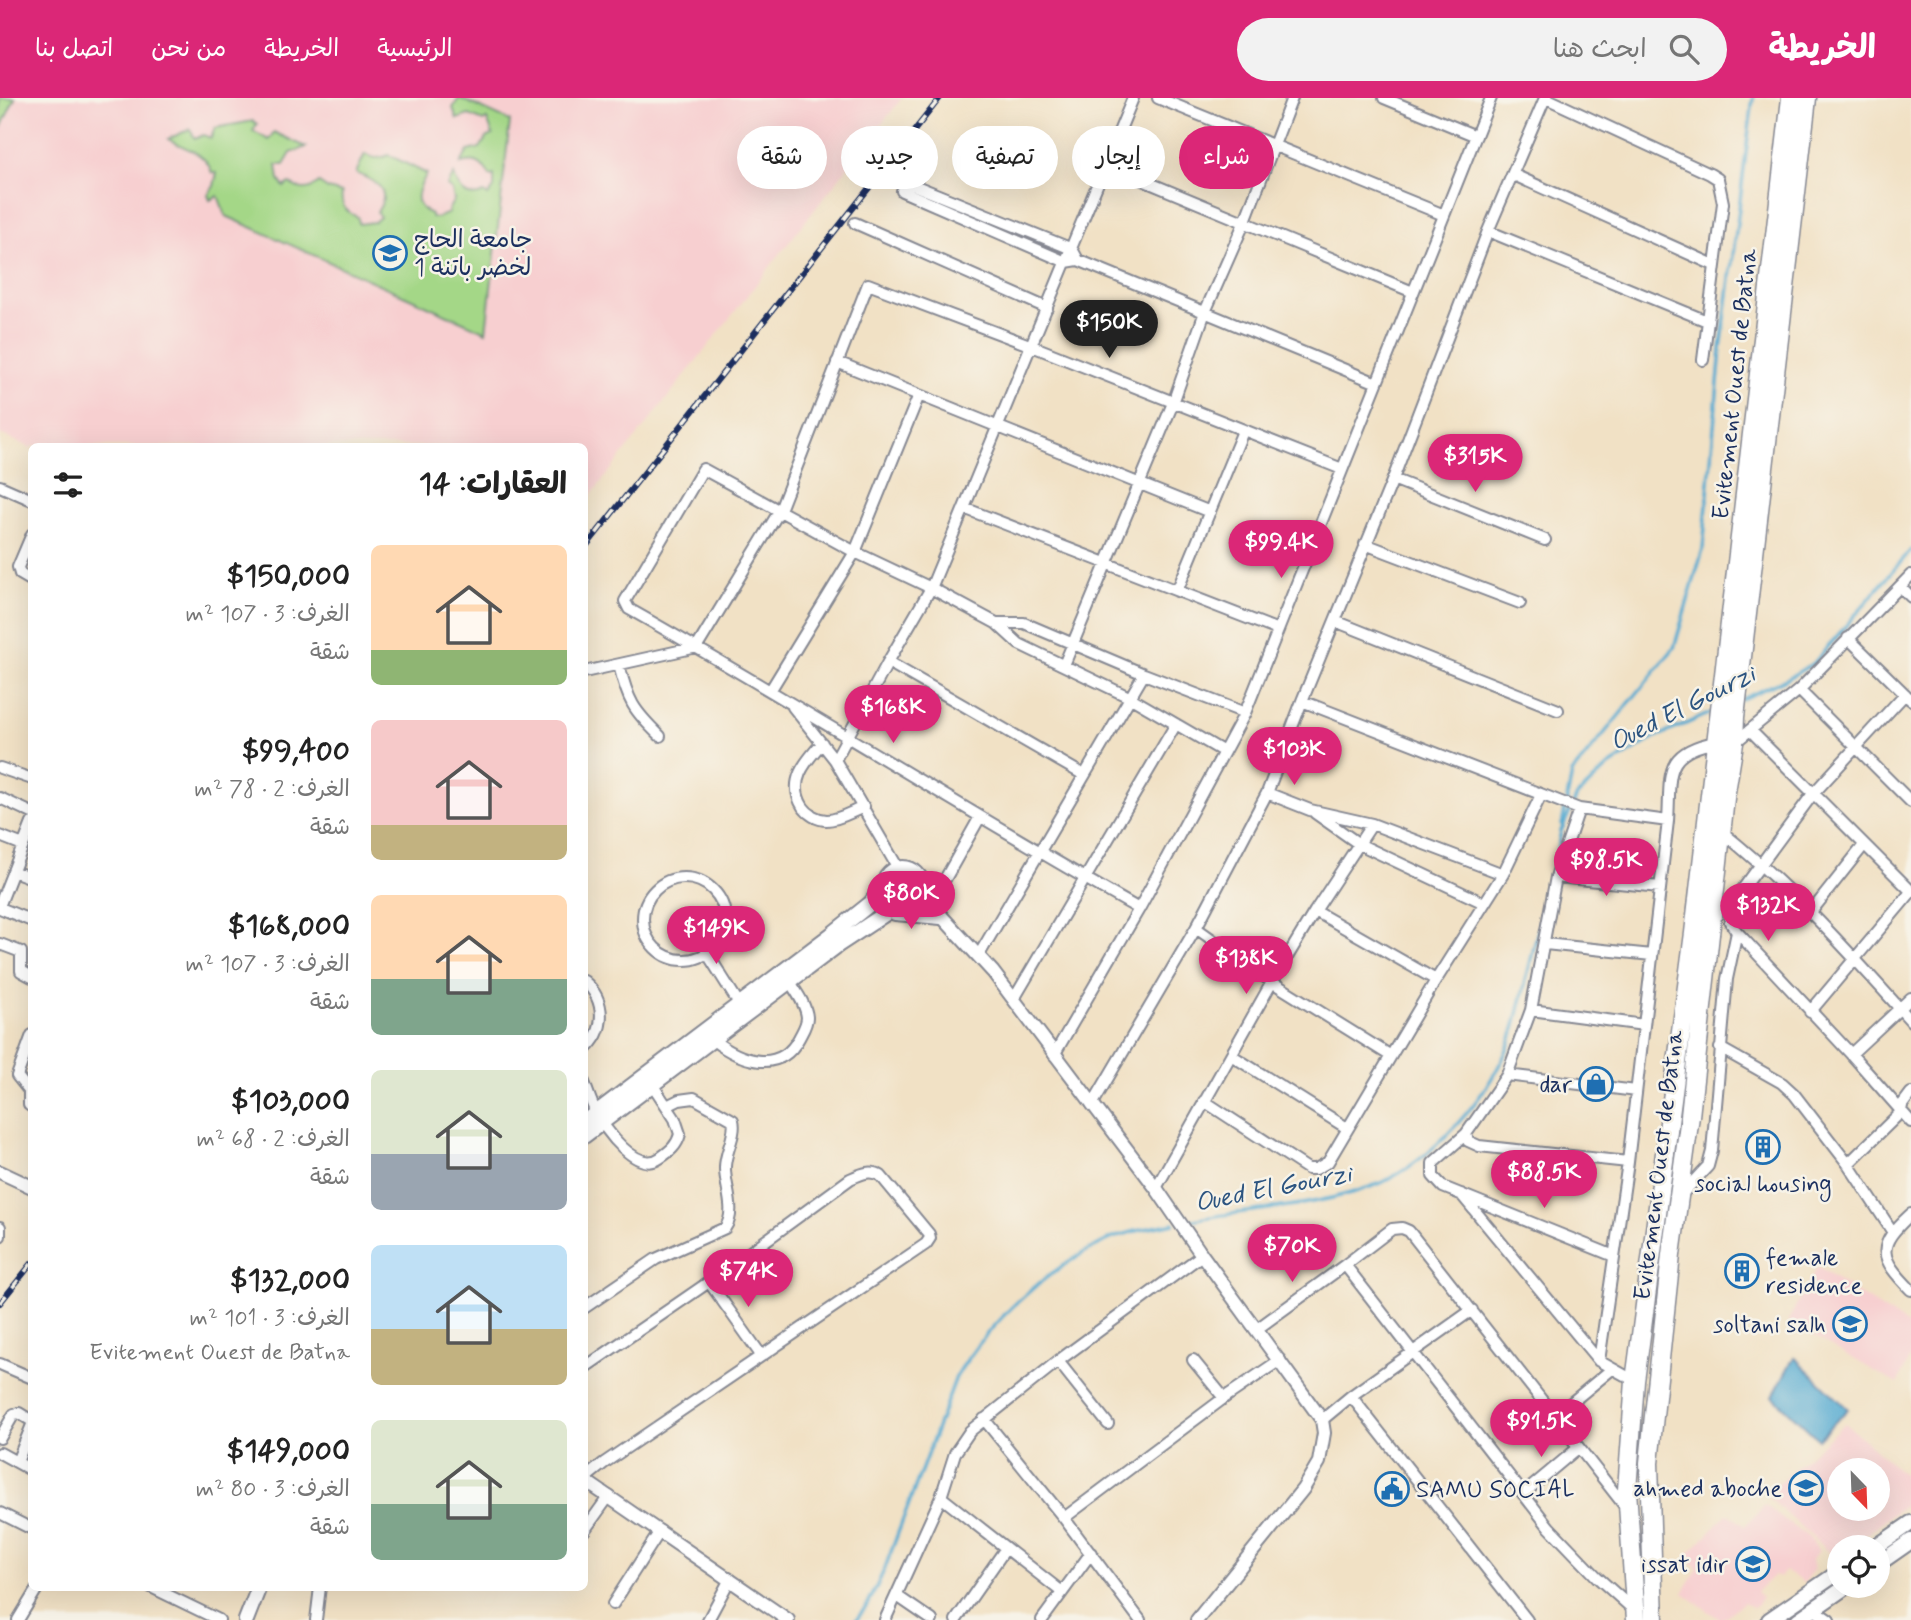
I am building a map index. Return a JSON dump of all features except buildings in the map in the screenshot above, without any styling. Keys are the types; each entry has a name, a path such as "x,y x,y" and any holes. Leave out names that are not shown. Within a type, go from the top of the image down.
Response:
{"highway":[{"name":"Evitement Ouest de Batna","path":"1733,675 1791,98"},
{"name":"Evitement Ouest de Batna","path":"1733,675 1807,98"},
{"path":"1726,732 1733,675"},
{"name":"Evitement Ouest de Batna","path":"1654,1620 1649,1463 1722,832 1726,732"},
{"name":"Evitement Ouest de Batna","path":"1636,1615 1628,1490 1635,1381 1694,933 1726,732"}],"main road":[{"path":"595,1119 743,1009 866,907 883,887 886,877 898,868 904,867 915,872 922,882 926,899 897,906 883,913 790,982 743,1009 713,1040 650,1080"},
{"path":"883,887 887,899 897,906"},
{"path":"883,913 941,918"},
{"path":"1890,1537 1911,1523"},
{"path":"1890,1556 1911,1541"},
{"path":"1769,1620 1827,1580"},
{"path":"246,1620 257,1591"},
{"path":"1798,1620 1829,1598"}],"street":[{"path":"1122,126 1133,98"},
{"path":"1158,98 1229,126"},
{"path":"1292,98 1274,144 1444,215"},
{"path":"1384,98 1476,136"},
{"path":"1054,1055 1139,909 1245,713 1491,98"},
{"path":"1092,1105 1196,928 1267,793 1393,479 1488,231 1545,98 1718,179 1723,203 1703,360"},
{"path":"1514,175 1714,265"},
{"path":"1078,260 1072,249 911,184 902,191 1066,262 1078,260 1377,383"},
{"path":"835,760 931,588 1096,189"},
{"path":"1165,189 1413,292"},
{"path":"1064,665 1173,403 1205,312 1257,189"},
{"path":"855,223 1047,308"},
{"path":"1488,231 1707,321"},
{"path":"588,671 697,647 780,510 868,284 1032,346 1342,470"},
{"path":"837,362 1210,512"},
{"path":"770,691 856,552 919,395"},
{"path":"1177,590 1243,431"},
{"path":"1139,909 629,609 625,601 703,469 856,552 996,623 1019,644 1131,698 1224,752"},
{"path":"1393,479 1545,540"},
{"path":"0,486 28,498"},
{"path":"964,508 1278,630"},
{"path":"28,543 18,567 22,577 28,579"},
{"path":"1365,544 1520,603"},
{"path":"1599,1361 1628,1162 1671,775 1676,761 1689,749 1726,732 1751,731 1799,690 1911,575"},
{"path":"1901,587 1911,597"},
{"path":"1335,621 1558,710"},
{"path":"996,623 1024,623 1245,713"},
{"path":"1848,638 1908,697 1857,746 1812,795 1731,905 1729,915 1737,932 1911,1122"},
{"path":"888,662 1084,775"},
{"path":"619,665 629,702 660,736"},
{"path":"979,955 1144,674"},
{"path":"1799,690 1911,802"},
{"path":"1302,701 1576,808 1668,821"},
{"path":"789,702 835,760 898,868"},
{"path":"1014,999 1176,724"},
{"path":"1751,731 1911,892 1810,1012"},
{"path":"822,744 797,777 796,789 806,811 827,820 863,807"},
{"path":"0,768 28,778"},
{"path":"1267,793 1310,810 1372,824 1503,874"},
{"path":"1204,1101 1308,1168 1316,1169 1328,1162 1436,980 1503,874 1541,795"},
{"path":"0,798 28,811"},
{"path":"1576,808 1556,877 1531,1010 1507,1075 1466,1135 1435,1159 1431,1168 1433,1176 1443,1186 1614,1256"},
{"path":"1310,810 1359,844 1484,903"},
{"path":"980,817 926,899 941,918 979,955 1014,999 1156,1188 1322,1420 1323,1446 1319,1462 1303,1489 1197,1620"},
{"path":"1156,1188 1272,982 1372,824"},
{"path":"28,832 2,890 0,906 28,919"},
{"path":"1722,832 1761,864 1811,912 1911,1021"},
{"path":"0,836 23,845"},
{"path":"1811,912 1864,845"},
{"path":"13,870 28,876"},
{"path":"1556,877 1660,887"},
{"path":"677,878 694,878 710,886 721,899 726,916 725,925 719,941 707,953 691,960 673,959 658,951 647,938 642,921 645,904 661,884 677,878"},
{"path":"1315,911 1436,980"},
{"path":"1711,920 1729,915"},
{"path":"1196,928 1272,982 1391,1056"},
{"path":"1679,1197 1708,1166 1711,1158 1727,979 1737,932"},
{"path":"0,944 21,952 21,971 28,974"},
{"path":"1545,944 1652,955"},
{"path":"707,953 743,1009"},
{"path":"713,1040 732,1054 760,1062 767,1062 790,1050 807,1017 790,982"},
{"path":"588,986 597,996 602,1013 599,1030 588,1046"},
{"path":"1851,1054 1911,998"},
{"path":"1531,1010 1644,1026"},
{"path":"28,1046 17,1076 28,1090"},
{"path":"1720,1048 1782,1083 1794,1094 1848,1164 1892,1231"},
{"path":"1231,1055 1347,1128"},
{"path":"1507,1075 1636,1091"},
{"path":"588,1095 595,1119 626,1153 643,1161 655,1161 678,1142 678,1127 650,1080"},
{"path":"1848,1164 1901,1112 1902,1105 1911,1093"},
{"path":"588,1305 656,1259 725,1228 730,1223 725,1168 733,1120 694,1098 679,1100 667,1106"},
{"path":"1466,1135 1468,1141 1479,1146 1628,1162"},
{"path":"0,1172 28,1184"},
{"path":"588,1365 709,1282 850,1179 867,1172 881,1176 926,1228 930,1238 926,1244 604,1463 588,1477"},
{"path":"1461,1194 1599,1361 1635,1381"},
{"path":"1911,1214 1892,1231 1885,1252 1891,1270 1911,1290"},
{"path":"0,1227 0,1236"},
{"path":"1256,1329 1392,1229 1406,1229 1630,1513"},
{"path":"885,1620 964,1439 984,1419 1058,1361 1202,1255"},
{"path":"1345,1265 1549,1527 1636,1615"},
{"path":"709,1282 761,1355"},
{"path":"1322,1420 1351,1396 1472,1310"},
{"path":"1193,1360 1224,1398"},
{"path":"1064,1518 1224,1398 1280,1360"},
{"path":"1058,1361 1108,1424"},
{"path":"0,1364 28,1376"},
{"path":"1554,1417 1612,1369"},
{"path":"1351,1396 1527,1620"},
{"path":"0,1438 14,1414 19,1413 28,1420"},
{"path":"984,1419 1064,1518 1140,1620"},
{"path":"17,1462 28,1433"},
{"path":"1523,1494 1578,1448"},
{"path":"0,1453 28,1468"},
{"path":"588,1483 788,1620"},
{"path":"588,1525 609,1496"},
{"path":"940,1497 1062,1592"},
{"path":"0,1513 28,1527"},
{"path":"613,1604 660,1531"},
{"path":"956,1620 1006,1548"},
{"path":"1042,1620 1091,1553"},
{"path":"708,1620 730,1579"},
{"path":"34,1620 20,1617 36,1591"},
{"path":"159,1591 219,1620"},
{"path":"316,1620 320,1591"},
{"path":"897,1596 932,1620"},
{"path":"1813,1609 1829,1620"}],"shaded area":[{"name":"جامعة الحاج لخضر باتنة 1","path":"0,98 902,98 880,126 841,126 841,176 588,499 588,443 28,443 28,447 0,434"},
{"name":"soltani salh","path":"1817,1267 1911,1327 1911,1355 1897,1384 1788,1321"},
{"name":"ahmed aboche","path":"1845,1423 1885,1458 1827,1458 1827,1521 1883,1521 1865,1535 1827,1535 1827,1551 1766,1495"},
{"name":"ahmed aboche","path":"1890,1463 1911,1481 1911,1500 1890,1516"},
{"name":"issat idir","path":"1765,1505 1810,1538 1819,1551 1812,1560 1814,1570 1804,1583 1785,1571 1780,1578 1773,1576 1756,1592 1762,1597 1754,1608 1744,1602 1721,1620 1683,1593 1698,1568 1686,1557 1728,1513 1745,1526"}],"green space":[{"path":"0,98 15,98 0,130"},
{"path":"459,98 510,121 486,332 226,216 218,196 210,200 208,195 214,186 217,173 212,173 200,155 168,139 190,129 195,139 203,135 211,138 215,128 253,121 257,124 253,131 269,140 274,132 306,147 291,153 284,165 277,165 279,180 284,187 289,183 297,188 308,189 319,183 342,193 343,205 358,217 359,224 374,222 380,217 377,212 383,197 380,187 356,173 365,154 377,158 389,155 427,174 419,191 418,202 431,217 437,218 449,213 454,200 452,190 447,186 454,175 458,185 468,195 484,193 488,196 494,188 494,175 490,176 481,165 470,161 461,163 468,151 480,148 487,137 493,135 487,119 483,121 469,115 457,119 453,108"}],"water":[{"path":"1794,1357 1848,1409 1818,1439 1773,1396"}],"waterway":[{"path":"1562,825 1572,773 1674,648 1703,549 1721,349 1753,98"},
{"name":"Oued El Gourzi","path":"1742,699 1814,663 1911,550"},
{"name":"Oued El Gourzi","path":"1553,871 1561,831 1577,796 1609,766 1652,739 1713,712"},
{"name":"Oued El Gourzi","path":"1182,1222 1323,1200 1370,1187 1409,1166 1447,1135 1478,1098 1506,1051 1516,1023 1549,886"},
{"name":"Oued El Gourzi","path":"856,1620 869,1603 885,1568 956,1377 985,1337 1039,1283 1080,1255 1119,1236 1174,1223"}],"railway":[{"path":"588,544 940,98"},
{"path":"0,1303 28,1268"}],"place":[{"name":"جامعة الحاج لخضر باتنة 1","path":"390,253"},
{"name":"dar","path":"1596,1084"},
{"name":"social housing","path":"1763,1147"},
{"name":"female residence","path":"1742,1271"},
{"name":"soltani salh","path":"1850,1324"},
{"name":"ahmed aboche","path":"1806,1488"},
{"name":"SAMU SOCIAL","path":"1392,1489"},
{"name":"issat idir","path":"1753,1564"}]}
